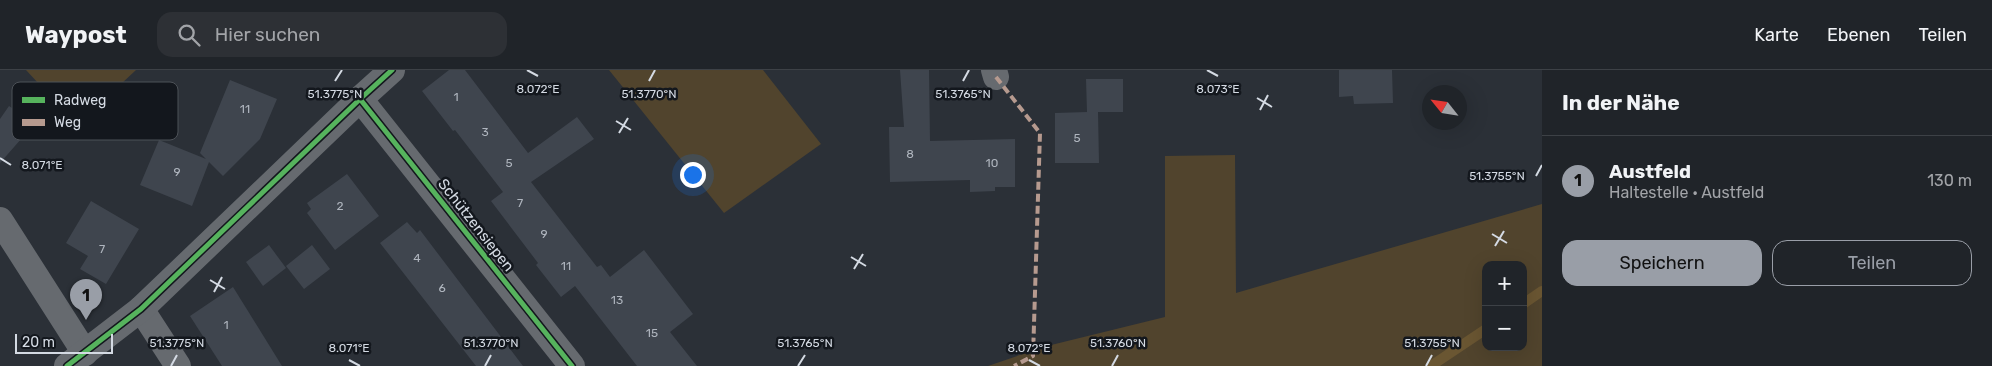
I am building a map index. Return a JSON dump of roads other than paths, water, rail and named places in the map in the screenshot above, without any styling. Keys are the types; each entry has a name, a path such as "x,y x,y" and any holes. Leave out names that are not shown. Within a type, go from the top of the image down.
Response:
{"street":[{"path":"0,220 76,359 141,309 392,70"},
{"name":"Schützensiepen","path":"360,99 572,366"},
{"path":"141,309 178,366"}],"waterway":[{"path":"1527,301 1542,291"},
{"path":"1431,366 1482,332"}],"place":[{"name":"Austfeld","path":"86,320"}]}
